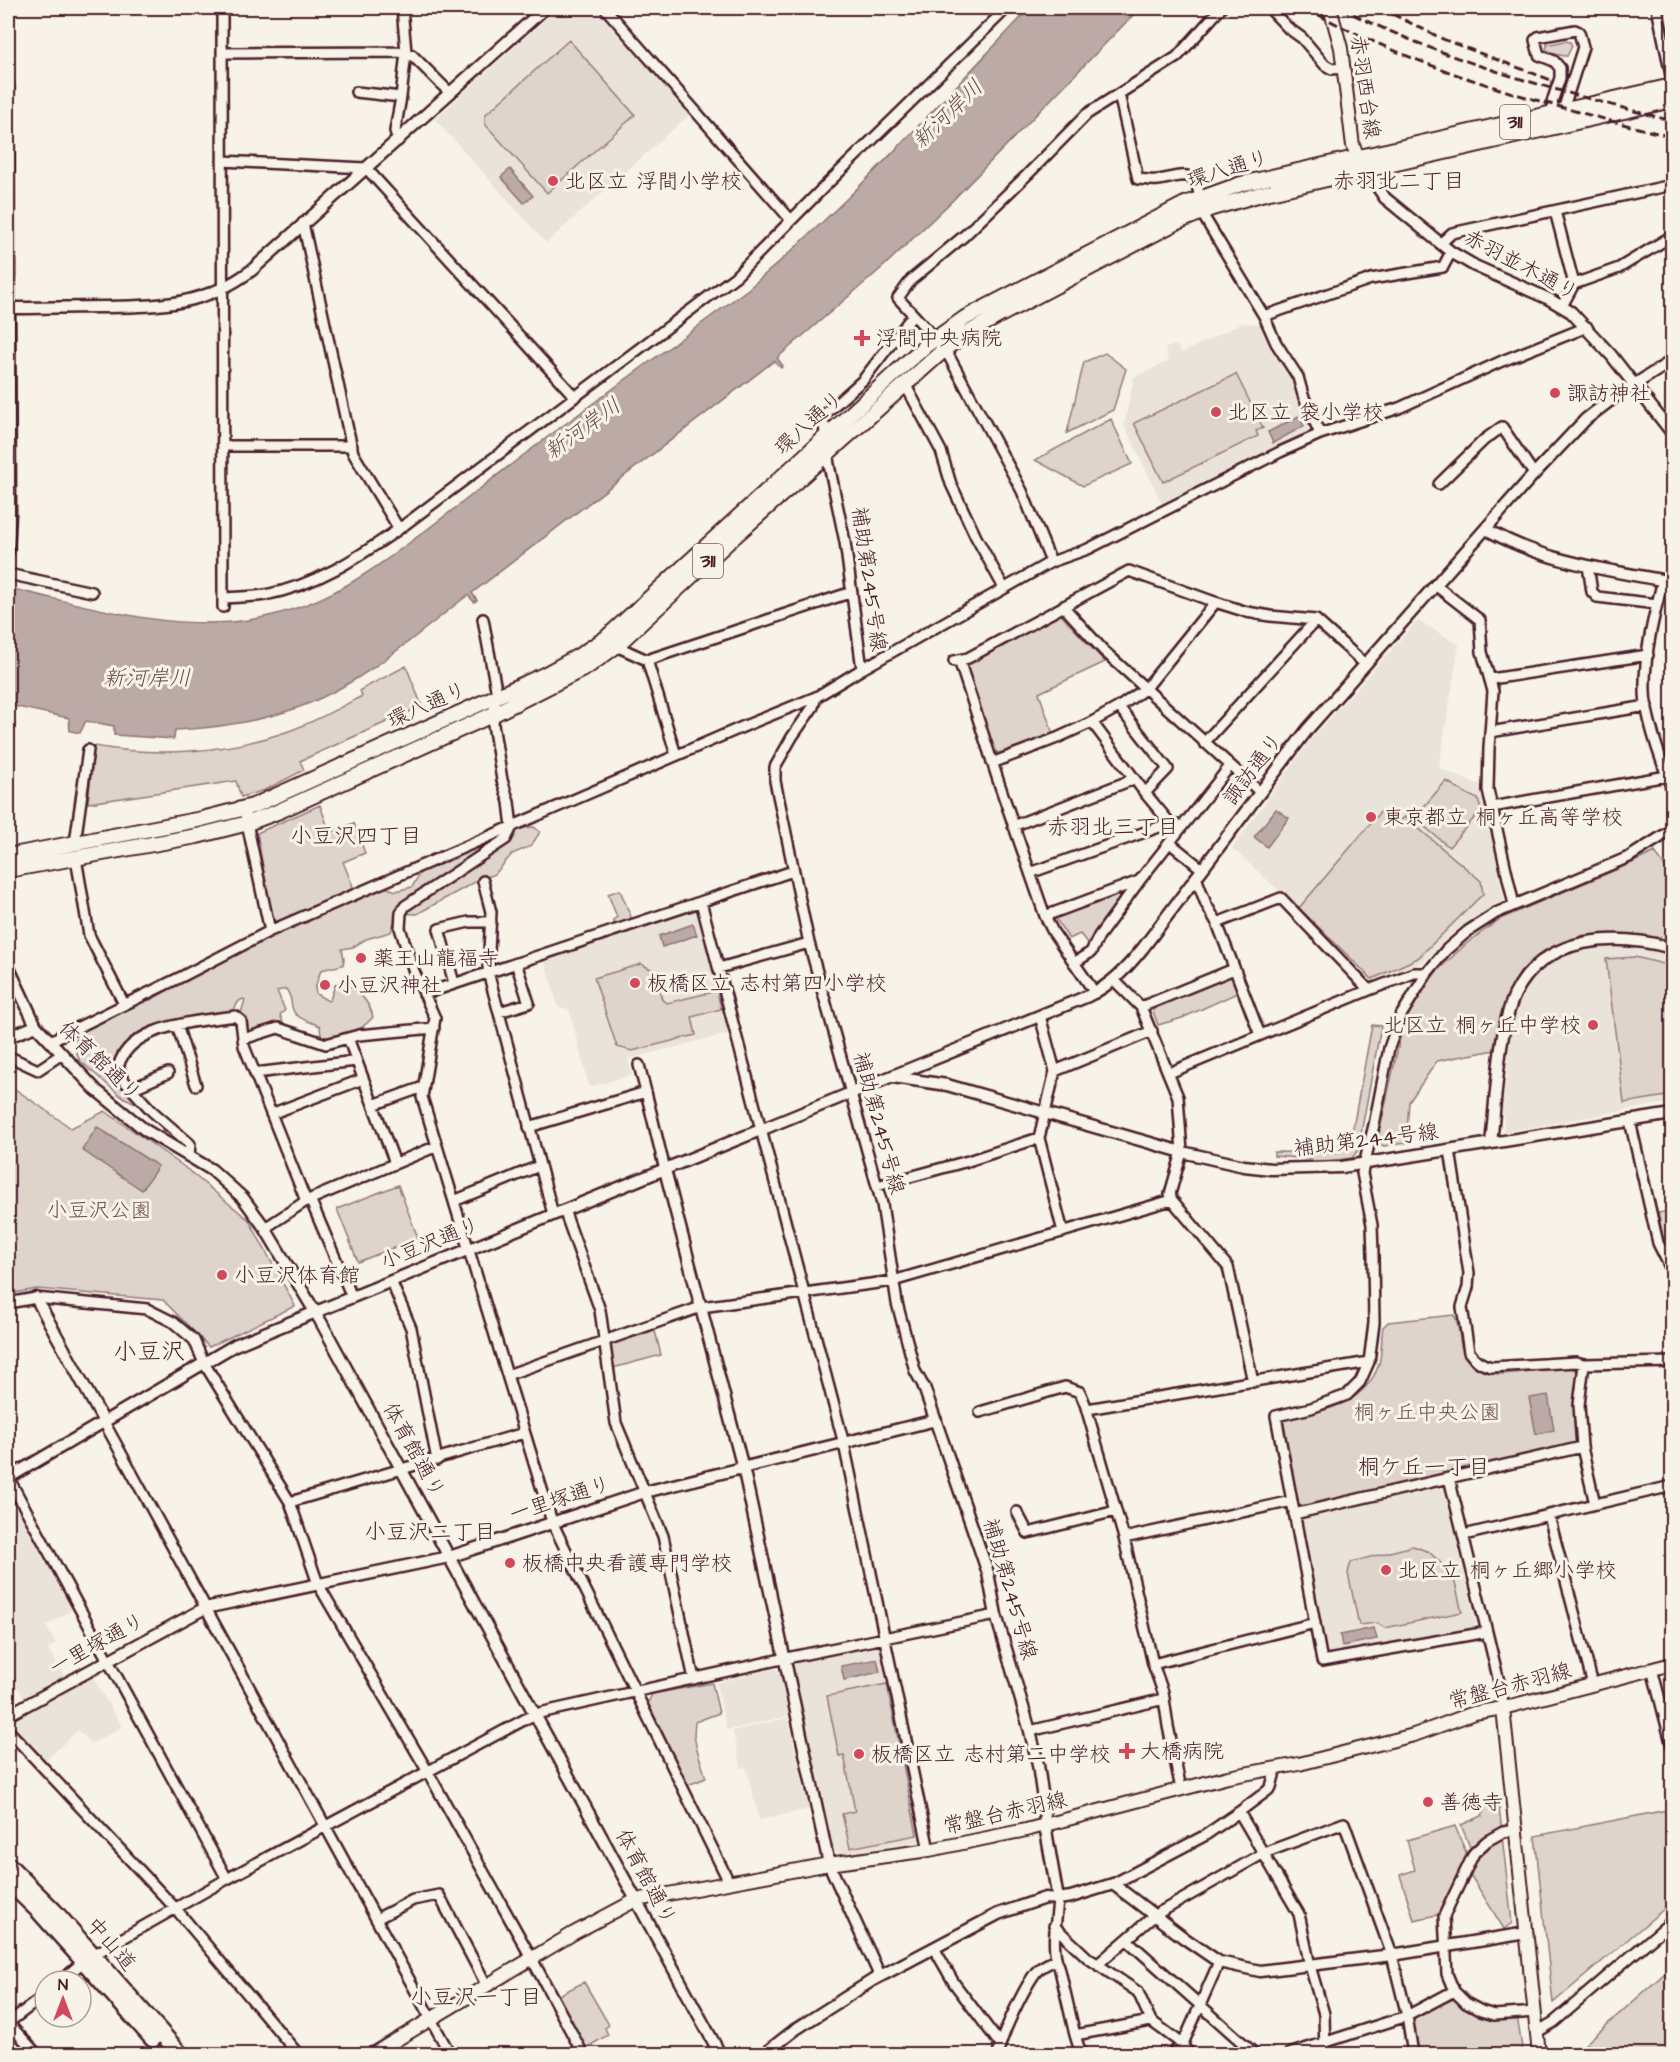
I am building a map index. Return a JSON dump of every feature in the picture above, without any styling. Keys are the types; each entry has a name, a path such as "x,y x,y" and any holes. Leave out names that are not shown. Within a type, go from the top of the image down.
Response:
{"highway":[{"name":"中山道","path":"8,1865 36,1892 167,2055"},
{"name":"中山道","path":"8,1881 88,1958 180,2055"}],"main road":[{"name":"赤羽西台線","path":"1330,8 1338,29 1353,146 1366,170"},
{"name":"環八通り","path":"8,870 197,836 248,823 494,714 587,667 616,646 945,349 1000,315 1175,223 1201,205 1239,200 1366,170 1672,86"},
{"name":"環八通り","path":"8,856 244,809 496,697 577,657 606,638 935,338 965,318 1241,184 1358,157 1558,117 1672,100"},
{"name":"常盤台赤羽線","path":"373,2055 603,1917 636,1900 829,1864 930,1850 1045,1825 1181,1789 1414,1735 1474,1713 1503,1708 1672,1664"},
{"path":"1503,1708 1539,2055"}],"street":[{"path":"222,8 223,603 297,587 330,574 355,560 736,276 1007,8"},
{"path":"398,141 394,131 402,97 406,52 402,8"},
{"path":"8,308 168,305 199,298 222,289 252,270 545,8"},
{"path":"605,8 791,220"},
{"path":"1051,562 1022,491 945,349 898,298 911,280 964,236 1088,114 1177,57 1221,8"},
{"path":"1269,8 1288,28 1302,38 1325,65 1332,69 1344,68"},
{"path":"1659,8 1672,80"},
{"path":"1578,30 1583,47 1558,117 1552,102 1560,78 1559,66 1554,61 1539,55 1535,42 1537,38 1578,30"},
{"path":"222,53 406,52 412,55 450,93"},
{"path":"1559,66 1569,65 1580,56"},
{"path":"8,86 10,514 8,551"},
{"path":"356,93 402,97"},
{"path":"1119,94 1138,179 1159,180 1174,176 1192,177 1196,180 1201,205 1264,316 1276,344 1298,377 1303,395 1320,434"},
{"path":"222,161 366,168 574,397"},
{"name":"赤羽並木通り","path":"1366,170 1385,198 1451,252 1475,266 1562,306 1587,327 1672,433"},
{"path":"1441,243 1452,233 1672,184"},
{"path":"1555,211 1574,284"},
{"path":"303,223 353,453 399,529"},
{"path":"1562,306 1574,284 1619,268 1672,236"},
{"path":"1264,316 1371,279 1443,267 1451,252"},
{"name":"補助第245号線","path":"913,315 863,380 824,415 827,454 845,542 865,669 816,697 813,707 775,767 775,781 810,943 882,1203 893,1281 915,1371 924,1387 936,1420 988,1573 996,1616 1030,1731 1038,1765 1045,1825 1058,1899"},
{"path":"865,669 1051,562 1088,549 1269,458 1320,434 1399,408 1502,361 1587,327"},
{"name":"諏訪通り","path":"851,1093 1095,993 1114,980 1133,960 1307,730 1534,474 1586,419 1633,385 1672,362"},
{"path":"905,384 941,451 951,483 976,537 1004,588"},
{"path":"1439,484 1484,440 1502,427 1534,474"},
{"path":"223,446 352,446"},
{"path":"1486,529 1522,548 1588,566 1668,581 1656,604 1645,690 1647,706 1672,789"},
{"path":"1588,566 1592,592 1597,597 1656,604"},
{"path":"1095,993 1053,932 1046,916 956,661 968,658 1129,571 1215,603 1270,616 1316,620 1365,664"},
{"path":"8,574 92,592"},
{"path":"1435,585 1480,620 1482,652 1491,679 1493,708 1488,790 1515,905"},
{"path":"616,646 647,660 852,592"},
{"path":"992,763 1058,738 1092,722 1146,688 1215,603"},
{"path":"1063,606 1104,651 1260,792"},
{"path":"483,619 496,697 493,724 512,827 506,839 405,906 401,913 400,928 413,969 435,1018 422,1097 552,1522 729,1882"},
{"path":"1204,743 1316,620"},
{"path":"1491,679 1648,655"},
{"path":"647,660 676,755"},
{"path":"50,1041 270,931 676,755 816,697"},
{"path":"1490,732 1647,706"},
{"path":"1119,707 1168,769 1145,793"},
{"path":"1092,722 1145,793 1177,827"},
{"path":"75,843 88,750"},
{"path":"1074,963 1090,952 1140,880 1170,843 1177,827 1230,766"},
{"path":"1492,807 1667,776"},
{"path":"1013,826 1134,779"},
{"path":"244,809 270,931"},
{"path":"1030,873 1161,826 1177,827"},
{"path":"1487,1632 1322,1661 1276,1416 1311,1408 1347,1395 1360,1382 1369,1362 1374,1323 1372,1225 1362,1173 1389,1048 1400,1017 1427,973 1446,950 1468,931 1496,914 1629,858 1672,830"},
{"path":"1170,843 1199,873 1206,904 1217,923 1260,1035"},
{"path":"76,858 89,936 124,1004"},
{"path":"424,994 793,872"},
{"path":"1046,916 1140,880"},
{"path":"483,881 491,912 488,972 553,1214"},
{"path":"1217,923 1281,898 1369,990"},
{"path":"701,902 844,1444 930,1850"},
{"path":"454,983 439,929 469,922 491,922"},
{"path":"1491,1143 1506,1022 1515,994 1528,975 1542,960 1568,946 1592,941 1631,940 1672,948"},
{"path":"719,968 810,943"},
{"path":"499,1012 529,1003 516,963"},
{"name":"体育館通り","path":"8,966 36,1026 96,1090 137,1124 212,1170 235,1191 265,1228 315,1312 402,1470 720,2055"},
{"path":"1141,1006 1234,969"},
{"path":"1169,1073 1369,990 1414,973 1427,973"},
{"path":"1114,980 1141,1006 1178,1097 1182,1152 1170,1194 1172,1200 1228,1267 1253,1382"},
{"path":"189,1156 190,1144 152,1111 117,1073 119,1060 134,1042 169,1026 235,1016 241,1021 243,1039 271,1114 352,1297"},
{"path":"1040,1016 1055,1071 1039,1138 1063,1232"},
{"path":"177,1025 196,1085"},
{"path":"8,1037 36,1026"},
{"path":"243,1039 278,1028 326,1044 348,1038 434,1028"},
{"path":"1055,1071 1152,1031"},
{"path":"348,1038 395,1163"},
{"path":"8,1056 38,1070 62,1054"},
{"path":"255,1073 356,1060"},
{"path":"639,1065 743,1468 829,1864 880,1976"},
{"path":"131,1089 168,1073"},
{"name":"補助第244号線","path":"893,1077 947,1084 1182,1152 1244,1166 1271,1169 1342,1167 1672,1114"},
{"path":"271,1114 363,1079"},
{"path":"373,1105 423,1087"},
{"path":"529,1127 646,1092"},
{"name":"小豆沢通り","path":"8,1478 235,1346 851,1093"},
{"path":"1630,1121 1658,1243 1672,1272"},
{"path":"877,1186 968,1161 1039,1138"},
{"path":"265,1228 308,1200 437,1146"},
{"path":"1450,1150 1469,1274 1468,1287 1462,1306 1469,1352 1480,1364 1492,1367 1576,1362 1584,1364 1672,1362"},
{"path":"454,1201 539,1166"},
{"path":"507,1375 701,1307 893,1281 1172,1200"},
{"path":"564,1210 600,1310 616,1423 663,1536 694,1679"},
{"path":"391,1281 411,1328 437,1460"},
{"path":"8,1303 37,1293 147,1309 173,1322 194,1341 204,1363 290,1502 318,1584 428,1772 583,2055"},
{"path":"37,1293 104,1422 450,2055"},
{"path":"1087,1409 1369,1362"},
{"path":"1584,1364 1580,1406 1582,1447 1595,1504"},
{"path":"980,1412 1065,1388 1080,1392 1124,1538 1153,1664 1163,1692 1181,1789"},
{"name":"一里塚通り","path":"8,1715 205,1608 449,1557 645,1492 936,1420"},
{"path":"290,1502 524,1433"},
{"path":"1294,1514 1582,1447"},
{"path":"8,1478 227,1879"},
{"path":"1449,1478 1502,1694 1503,1708"},
{"path":"1464,1535 1672,1486"},
{"path":"1124,1538 1292,1501"},
{"path":"1017,1512 1028,1533 1116,1511"},
{"path":"1549,1516 1593,1684"},
{"path":"75,1969 88,1958 227,1879 535,1714 784,1659 996,1616"},
{"path":"1153,1664 1315,1623"},
{"path":"1652,1669 1672,1746"},
{"path":"1030,1731 1164,1699"},
{"path":"8,1730 176,1909 298,2055"},
{"path":"764,2055 796,2029 880,1976 998,1914 1046,1898 1071,1897 1113,1884 1204,1836 1267,1791 1271,1786 1276,1768"},
{"path":"1239,1812 1299,1914 1310,1966 1324,2014 1325,2055"},
{"path":"1098,1964 1155,1916 1264,1853 1344,1824 1392,1954 1407,2016 1413,2055"},
{"path":"1517,1830 1503,1832 1487,1841 1474,1853 1444,1916 1447,1974 1454,1991 1466,2003 1494,2015 1534,2012"},
{"path":"1113,1884 1219,1962 1260,1971 1445,1947 1527,1933"},
{"path":"376,1919 413,1900 439,1895 488,1986"},
{"path":"1058,1899 1054,1926 1056,1960 1081,2055"},
{"path":"1537,2032 1554,2022 1672,1921"},
{"path":"1054,1926 1088,1958 1138,1992 1150,2021 1190,2055"},
{"path":"1127,1940 1255,2055"},
{"path":"934,1948 954,1983 1000,2044"},
{"path":"998,2055 1000,2044 1035,1973 1046,1964 1056,1960"},
{"path":"1171,2055 1182,2046 1219,1962"},
{"path":"1289,2055 1407,2016 1454,1991"},
{"path":"33,2004 8,2023 37,2055"},
{"path":"1075,2035 1150,2021"}],"shaded area":[{"name":"北区立 浮間小学校","path":"557,8 596,8 689,115 546,243 435,119"},
{"name":"北区立 袋小学校","path":"1242,323 1262,324 1294,383 1299,400 1312,426 1311,430 1162,504 1124,424 1134,377 1169,361 1166,348 1176,345 1182,353"},
{"name":"東京都立 桐ヶ丘高等学校","path":"1418,620 1459,645 1439,768 1482,785 1504,900 1500,905 1450,935 1424,962 1370,984 1298,908 1232,848 1311,739"},
{"name":"板橋区立 志村第四小学校","path":"695,909 700,912 731,1033 628,1059 632,1075 589,1087 569,1009 558,1007 544,958"},
{"name":"北区立 桐ヶ丘中学校","path":"1629,945 1672,954 1672,1102 1504,1132 1503,1105 1510,1041 1516,1009 1527,981 1544,966 1564,955 1596,948"},
{"name":"北区立 桐ヶ丘郷小学校","path":"1439,1486 1444,1489 1476,1622 1474,1629 1325,1656 1300,1518"},
{"path":"8,1494 73,1609 46,1626 56,1643 48,1649 65,1678 34,1695 39,1705 92,1676 122,1727 91,1744 78,1730 44,1762 12,1727 12,1720 35,1707 30,1697 25,1699 8,1672"},
{"name":"板橋区立 志村第二中学校","path":"879,1645 882,1648 924,1835 918,1842 839,1854 834,1851 808,1738 793,1741 809,1809 759,1820 746,1767 741,1768 733,1731 788,1718 792,1735 807,1732 793,1667 797,1663"},
{"path":"774,1668 781,1674 788,1716 727,1730 716,1683"}],"green space":[{"path":"569,40 635,115 547,193 485,124 485,115"},
{"path":"1570,42 1572,46 1567,56 1546,50 1547,45"},
{"path":"1105,353 1126,369 1113,410 1067,433 1084,362"},
{"path":"1236,374 1263,428 1256,431 1258,436 1163,482 1134,423"},
{"path":"1111,419 1132,464 1083,486 1035,460"},
{"path":"1060,614 1105,662 1039,693 1053,734 999,753 994,751 965,664"},
{"path":"406,666 422,706 300,761 304,770 265,790 241,797 236,781 88,803 94,746 142,751 191,751 239,745 263,739 325,716 362,696 360,690"},
{"path":"1446,781 1478,799 1481,810 1449,847 1414,818"},
{"path":"320,805 330,833 354,823 365,853 343,862 354,889 278,922 272,919 257,833"},
{"path":"1382,810 1398,822 1405,817 1481,881 1483,894 1418,958 1372,979 1299,908"},
{"path":"534,827 540,832 531,846 512,854 495,874 475,882 417,914 397,913 391,932 342,949 343,965 321,970 315,988 316,994 330,1000 335,985 340,982 356,991 369,1006 373,1017 356,1031 335,1038 321,1037 320,1026 296,1014 286,989 277,991 285,1010 280,1015 287,1031 243,1039 239,1019 245,1000 243,999 239,1001 231,1014 165,1023 127,1046 125,1065 137,1102 135,1103 121,1096 80,1061 75,1049 76,1040 82,1031 140,1002 151,1000 193,975 233,956 240,950 262,942 267,936 303,920 307,923 317,913 338,904 360,899 367,892 382,886 396,891 412,887 424,866 478,844 496,842 522,828"},
{"path":"1655,852 1672,878 1672,943 1624,934 1583,935 1544,951 1520,972 1503,1012 1495,1050 1437,1061 1409,1102 1406,1143 1384,1146 1377,1143 1404,1020 1436,972 1466,944 1500,919"},
{"path":"620,890 633,922 616,928 613,920 617,917 608,894"},
{"path":"1120,892 1121,895 1088,944 1080,934 1069,939 1054,916"},
{"path":"1635,957 1672,966 1672,1095 1624,1103 1606,959"},
{"path":"641,964 655,971 662,1000 667,1003 717,991 721,1009 692,1017 696,1035 632,1051 617,1047 594,978"},
{"path":"1230,975 1238,990 1235,994 1182,1018 1158,1025 1154,1008"},
{"path":"1372,1025 1381,1026 1358,1150 1352,1158 1311,1163 1311,1159 1274,1156 1274,1152 1339,1153 1340,1132 1352,1133"},
{"name":"小豆沢公園","path":"8,1084 71,1128 105,1111 183,1166 249,1220 295,1306 209,1347 163,1300 37,1289 8,1294"},
{"path":"398,1185 418,1238 358,1262 337,1209"},
{"path":"1672,1211 1672,1220 1668,1221 1669,1244 1663,1237 1658,1213"},
{"name":"桐ヶ丘中央公園","path":"1454,1315 1464,1354 1478,1369 1508,1374 1556,1367 1579,1372 1576,1443 1304,1508 1299,1506 1282,1423 1284,1419 1327,1409 1353,1398 1364,1389 1379,1364 1383,1327 1388,1322"},
{"path":"655,1331 661,1355 613,1368 610,1348 613,1343"},
{"path":"1413,1546 1429,1552 1445,1567 1451,1567 1462,1612 1385,1628 1377,1623 1359,1625 1348,1573 1351,1562"},
{"path":"712,1683 719,1713 695,1722 694,1734 706,1778 688,1785 648,1703 652,1694"},
{"path":"887,1684 917,1835 850,1848 842,1814 855,1811 844,1755 839,1756 827,1696"},
{"path":"1498,1801 1502,1830 1472,1852 1461,1825 1482,1816 1486,1805"},
{"path":"1672,1809 1672,1902 1553,2003 1535,1836"},
{"path":"1455,1826 1468,1857 1441,1914 1414,1920 1400,1875 1415,1870 1407,1840"},
{"path":"1502,1836 1512,1923 1504,1929 1469,1873 1481,1851"},
{"path":"1672,1967 1672,2054 1574,2054"},
{"path":"584,1982 609,2025 605,2028 608,2035 581,2051 553,1998"},
{"path":"1454,1999 1469,2010 1483,2016 1517,2016 1523,2054 1417,2054 1413,2016"}],"water":[{"name":"新河岸川","path":"1030,8 1140,8 952,201 884,266 777,358 783,366 781,368 774,361 472,593 477,600 474,602 468,595 390,656 327,695 289,711 257,719 208,728 175,730 174,739 114,735 114,726 86,721 80,733 70,731 69,718 8,705 8,588 127,615 158,620 219,623 275,614 322,598 343,587 404,547 529,451 748,289 858,188"},
{"path":"510,169 533,196 524,203 501,177"},
{"path":"1299,416 1304,426 1273,443 1268,432"},
{"path":"1276,809 1289,818 1267,847 1254,837"},
{"path":"693,924 697,935 662,947 659,936"},
{"path":"97,1127 158,1166 142,1190 82,1150"},
{"path":"1548,1395 1554,1430 1536,1434 1529,1398"},
{"path":"1374,1628 1377,1639 1342,1646 1340,1635"},
{"path":"877,1659 880,1672 844,1680 841,1666"}],"railway":[{"path":"1306,8 1395,51 1485,84 1577,112 1672,137"},
{"path":"1341,8 1462,60 1545,86 1672,121"},
{"path":"1380,8 1445,40 1551,80"}],"place":[{"name":"北区立 浮間小学校","path":"553,181"},
{"name":"浮間中央病院","path":"862,338"},
{"name":"諏訪神社","path":"1555,393"},
{"name":"北区立 袋小学校","path":"1216,412"},
{"name":"東京都立 桐ヶ丘高等学校","path":"1371,817"},
{"name":"薬王山龍福寺","path":"361,958"},
{"name":"板橋区立 志村第四小学校","path":"635,983"},
{"name":"小豆沢神社","path":"325,985"},
{"name":"北区立 桐ヶ丘中学校","path":"1593,1025"},
{"name":"小豆沢体育館","path":"222,1275"},
{"name":"板橋中央看護専門学校","path":"510,1563"},
{"name":"北区立 桐ヶ丘郷小学校","path":"1386,1570"},
{"name":"大橋病院","path":"1127,1751"},
{"name":"板橋区立 志村第二中学校","path":"859,1754"},
{"name":"善徳寺","path":"1428,1802"}],"district":[{"name":"赤羽北二丁目","path":"1399,181"},
{"name":"赤羽北三丁目","path":"1113,827"},
{"name":"小豆沢四丁目","path":"356,836"},
{"name":"小豆沢","path":"149,1352"},
{"name":"桐ケ丘一丁目","path":"1424,1467"},
{"name":"小豆沢二丁目","path":"430,1532"},
{"name":"小豆沢一丁目","path":"476,1997"}]}
